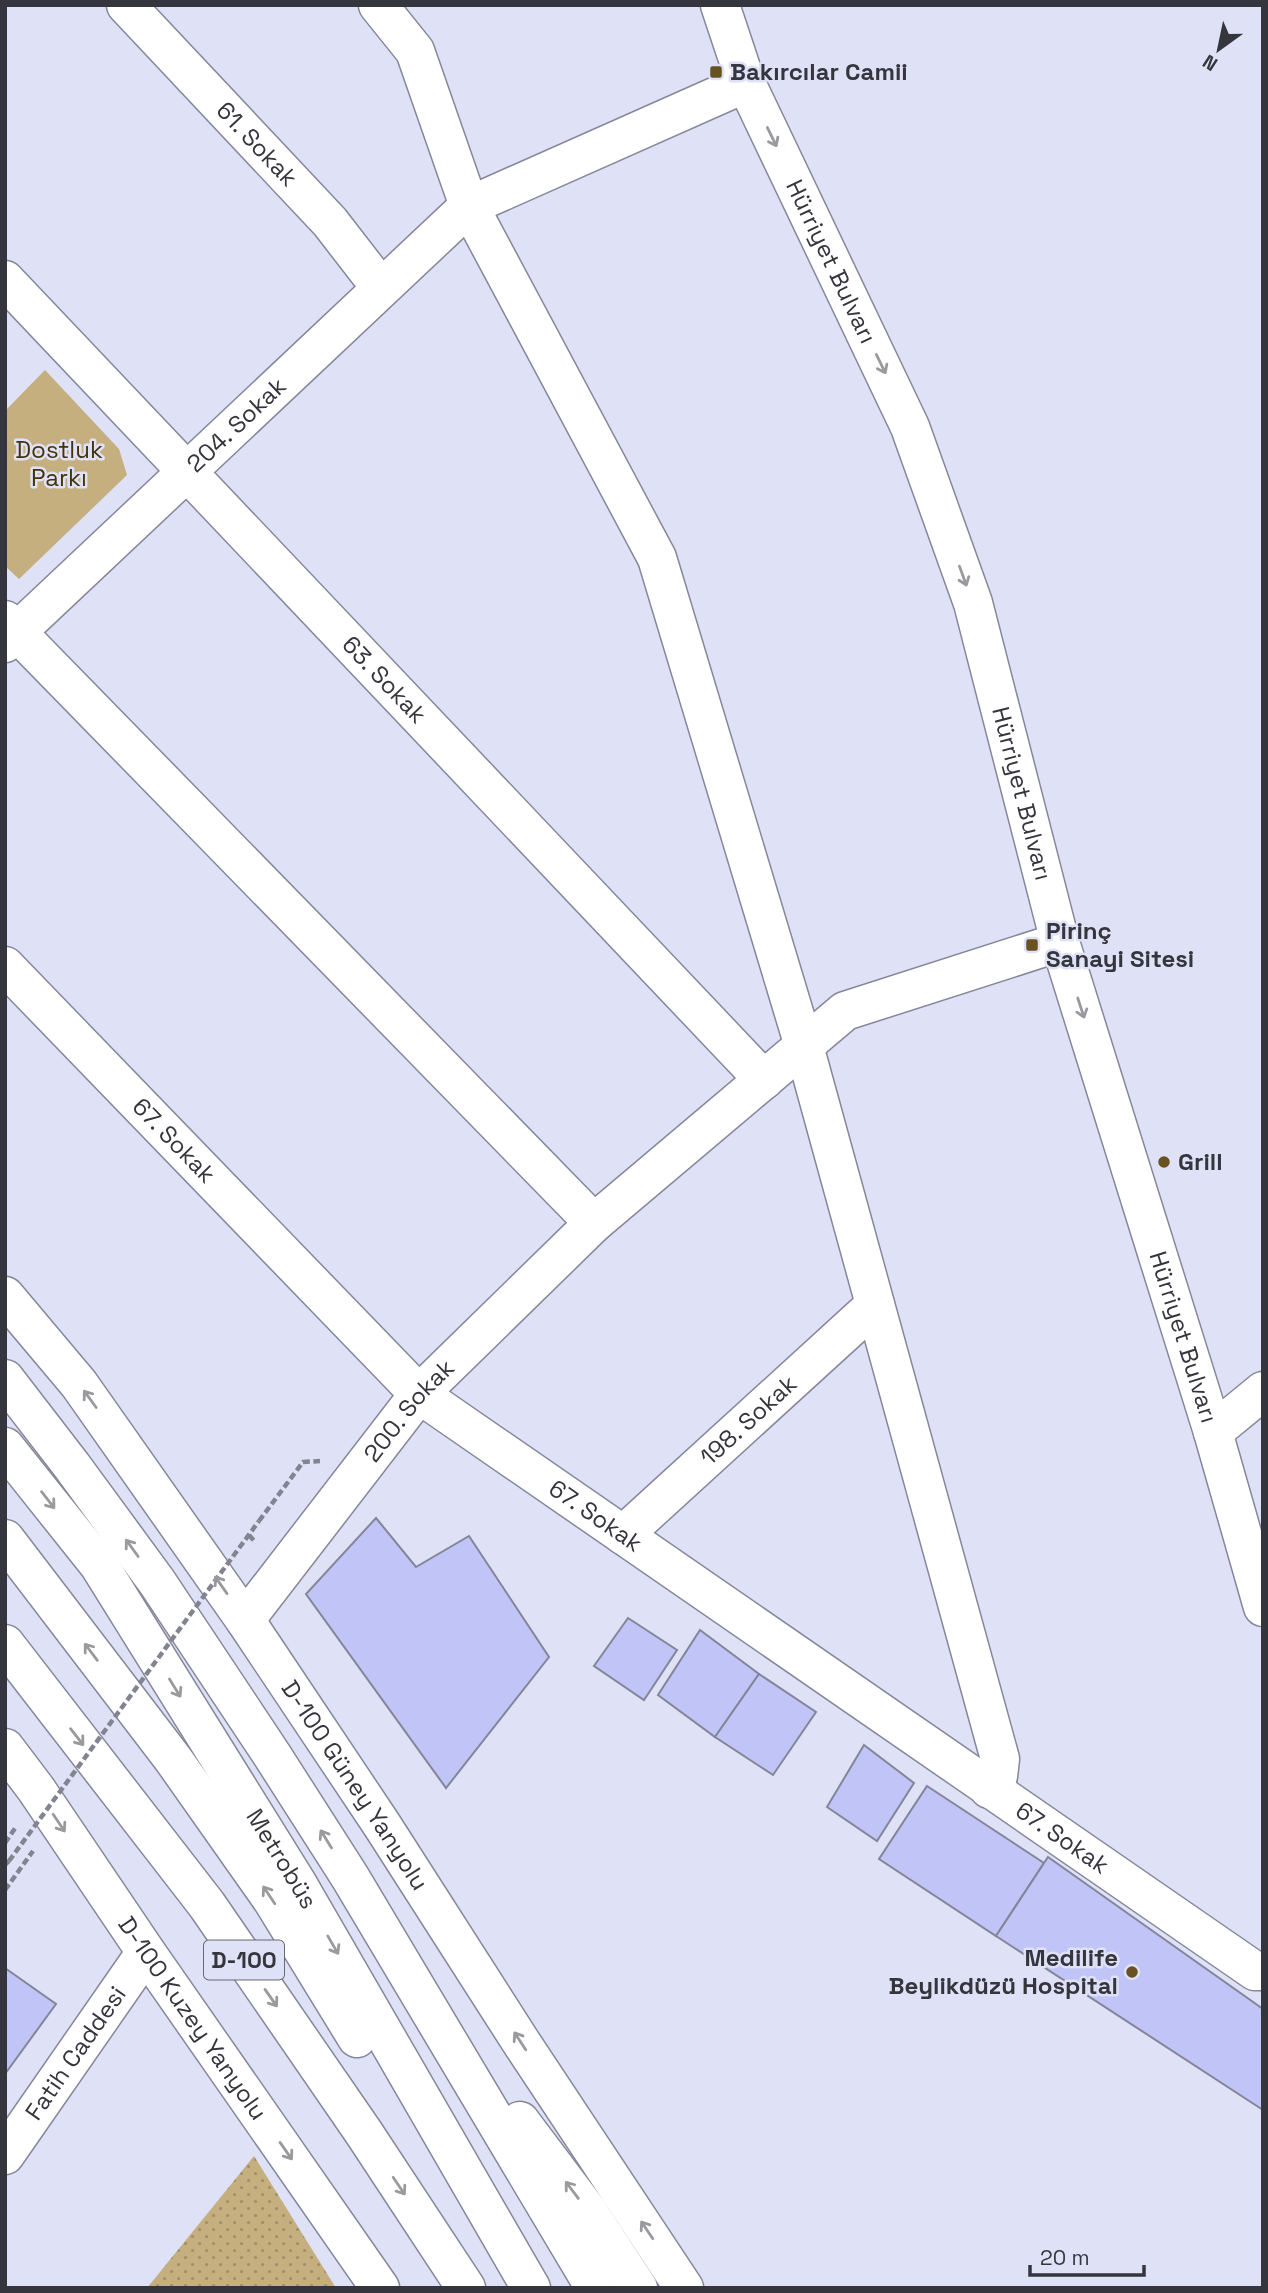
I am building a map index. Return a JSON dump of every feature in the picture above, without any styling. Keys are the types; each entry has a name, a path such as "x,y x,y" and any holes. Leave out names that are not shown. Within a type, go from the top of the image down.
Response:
{"main road":[{"name":"61. Sokak","path":"126,5 330,222 381,288"},
{"path":"378,5 415,51 469,206 657,558 804,1046 1000,1759 998,1776 989,1789"},
{"path":"694,5 746,83"},
{"name":"Hürriyet Bulvarı","path":"720,5 746,83 911,427 973,603 1060,942 1213,1432 1263,1607"},
{"name":"204. Sokak","path":"9,632 187,472 469,206 746,83"},
{"name":"63. Sokak","path":"5,280 764,1080"},
{"path":"9,632 594,1223"},
{"name":"200. Sokak","path":"246,1620 419,1394 594,1223 845,1011 1060,942"},
{"name":"67. Sokak","path":"5,966 419,1394 1255,1971 1263,1971"},
{"name":"D-100 Güney Yanyolu","path":"5,1296 79,1384 246,1620 684,2288"},
{"name":"198. Sokak","path":"623,1535 875,1305"},
{"path":"5,1379 157,1582 308,1810 595,2288"},
{"path":"1213,1432 1263,1391"},
{"name":"Metrobüs","path":"5,1447 106,1576 297,1883 531,2288"},
{"name":"Metrobüs","path":"5,1539 173,1759 273,1901 509,2288"},
{"name":"D-100","path":"5,1644 206,1905 371,2144 466,2288"},
{"name":"D-100 Kuzey Yanyolu","path":"5,1748 380,2288"},
{"name":"Fatih Caddesi","path":"5,2155 146,1952"},
{"path":"437,2024 522,2123 587,2210 638,2288"}],"path":[{"path":"7,1863 303,1462"},
{"path":"249,1535 256,1543"},
{"path":"5,1890 39,1842"}],"green space":[{"name":"Dostluk Parkı","path":"45,370 119,449 127,475 19,579 5,566 5,411"},
{"path":"254,2156 336,2288 147,2288"}],"building":[{"path":"376,1518 416,1567 469,1536 549,1657 446,1788 306,1594"},
{"path":"628,1618 677,1650 644,1700 594,1666"},
{"path":"700,1630 759,1674 715,1737 658,1695"},
{"path":"759,1674 816,1712 773,1775 715,1737"},
{"path":"864,1745 914,1783 877,1841 827,1807"},
{"path":"927,1786 1044,1863 996,1936 879,1859"},
{"name":"Medilife Beylikdüzü Hospital","path":"1048,1857 1263,2009 1263,2110 996,1936"},
{"path":"5,1968 56,2004 5,2074"}],"place":[{"name":"Bakırcılar Camii","path":"716,72"},
{"name":"Pirinç Sanayi Sitesi","path":"1032,945"},
{"name":"Grill","path":"1164,1162"},
{"name":"Medilife Beylikdüzü Hospital","path":"1132,1972"}]}
